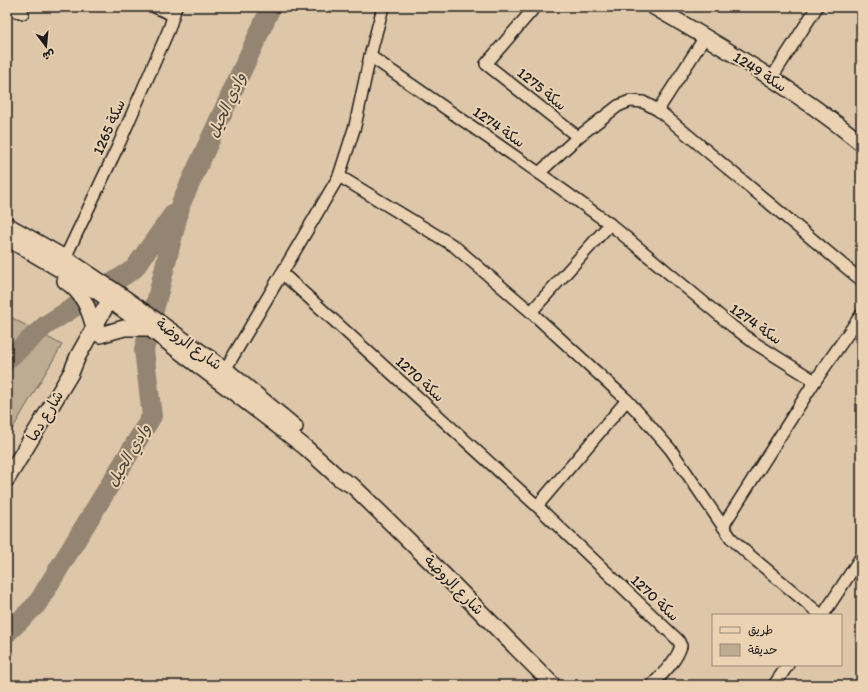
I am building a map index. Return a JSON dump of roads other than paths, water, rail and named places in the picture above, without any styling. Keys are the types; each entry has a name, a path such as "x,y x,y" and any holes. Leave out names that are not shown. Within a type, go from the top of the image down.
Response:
{"main road":[{"name":"سكة 1249","path":"654,7 771,79 839,125 861,143"},
{"name":"شارع الروضة","path":"7,225 65,258 116,298 294,426 344,472 353,486 553,685"},
{"name":"شارع الروضة","path":"7,238 116,298 149,328 222,375"},
{"path":"7,244 74,287 85,301 97,332 124,328 149,328"},
{"name":"شارع دما","path":"7,478 71,373 82,362 116,298"}],"street":[{"path":"155,7 174,11"},
{"path":"222,375 283,274 339,176 355,126 370,56 383,7"},
{"name":"سكة 1275","path":"535,7 486,64 578,137"},
{"path":"771,79 817,7"},
{"path":"7,9 23,13"},
{"name":"سكة 1265","path":"65,258 119,144 174,11"},
{"path":"658,110 704,37"},
{"name":"سكة 1274","path":"370,56 610,224 732,326 753,342 815,381"},
{"path":"539,173 578,137 618,106 630,101 643,102 658,110 861,280"},
{"path":"339,176 454,246 531,312 627,400 671,450 731,538 821,614"},
{"path":"531,312 610,224"},
{"name":"سكة 1270","path":"283,274 537,506 678,640 681,646 678,653 652,685"},
{"path":"723,526 815,381 861,315"},
{"path":"537,506 627,400"},
{"path":"823,614 861,557"},
{"path":"774,685 787,666"}],"waterway":[{"name":"وادي الحيل","path":"7,633 37,604 152,416 144,350 181,203 271,7"},
{"name":"وادي الحيل","path":"7,360 46,325 134,269 174,213"}]}
